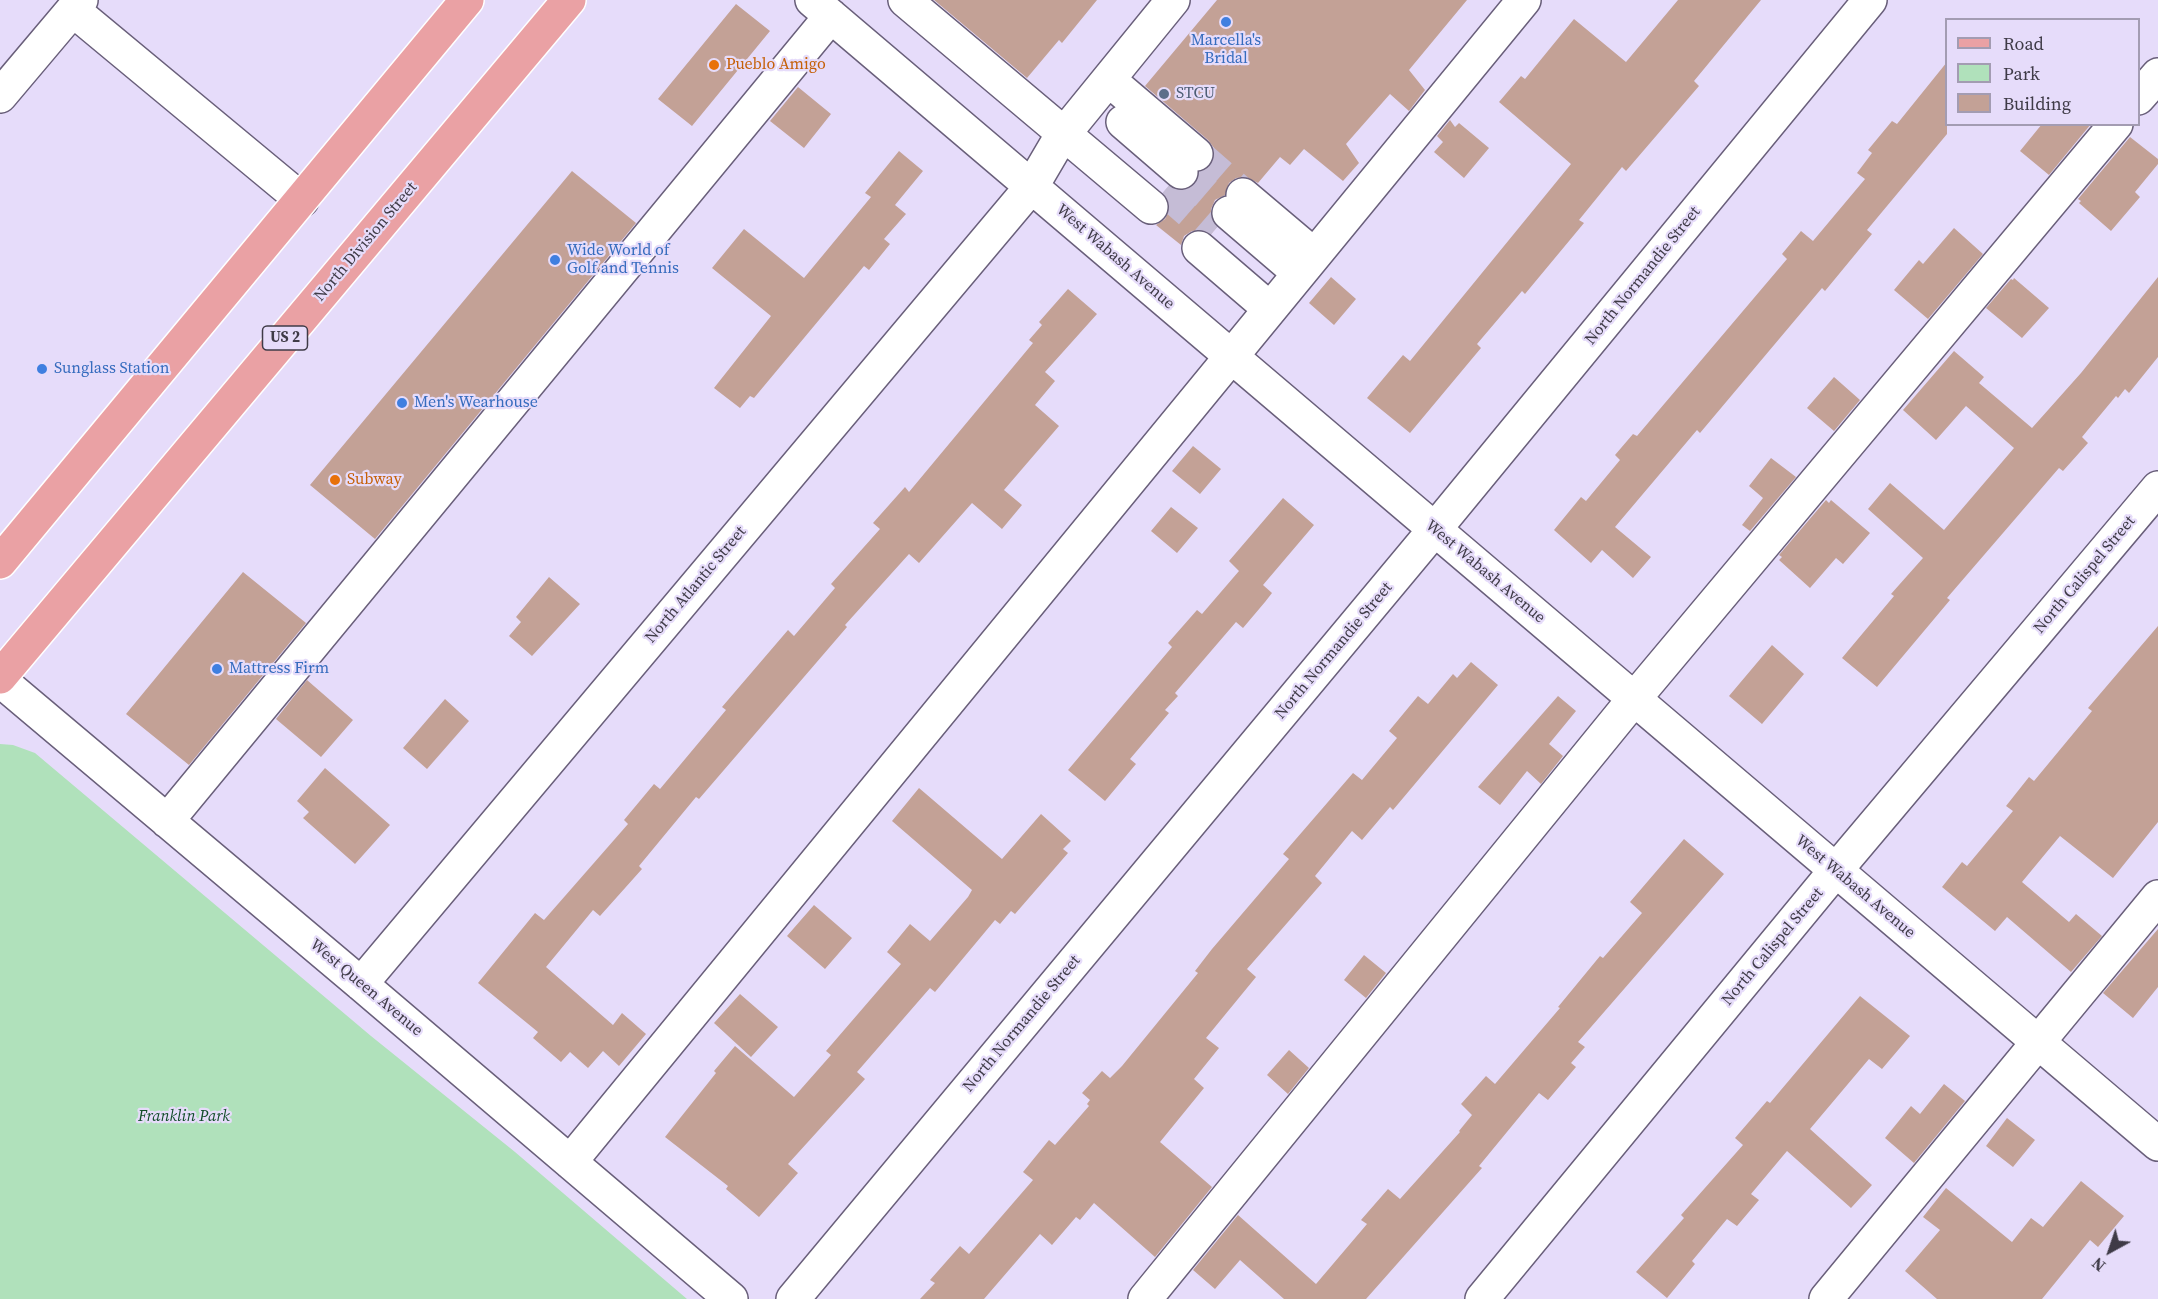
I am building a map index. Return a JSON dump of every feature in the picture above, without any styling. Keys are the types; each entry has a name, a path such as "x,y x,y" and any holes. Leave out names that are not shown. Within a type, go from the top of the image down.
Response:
{"main road":[{"path":"0,562 467,0"},
{"name":"North Division Street","path":"0,678 569,0"}],"street":[{"path":"905,0 1087,107 1173,181 1087,107"},
{"name":"North Atlantic Street","path":"361,984 1032,186 1087,107 1173,0"},
{"path":"570,1162 1524,0"},
{"name":"North Normandie Street","path":"793,1299 1435,529 1870,0"},
{"path":"0,96 77,5 302,200"},
{"path":"167,821 822,8"},
{"name":"West Wabash Avenue","path":"822,8 2158,1144"},
{"path":"2140,97 2158,75"},
{"path":"1145,1299 1634,699 2114,126"},
{"path":"1292,282 1221,222 1292,282"},
{"name":"North Calispel Street","path":"1482,1299 1836,870 2158,488"},
{"name":"West Queen Avenue","path":"0,678 731,1299"},
{"path":"1826,1299 2158,897"}],"green space":[{"name":"Franklin Park","path":"0,744 13,745 35,753 371,1036 515,1152 687,1299 0,1299"}],"building":[{"path":"934,0 1097,0 1062,43 1059,40 1027,78"},
{"path":"1217,0 1467,0 1409,70 1425,90 1409,111 1390,94 1346,144 1359,163 1343,181 1304,149 1290,165 1280,157 1258,183 1246,177 1236,178 1229,183 1225,195 1215,200 1211,209 1211,219 1217,227 1211,234 1202,230 1192,231 1184,236 1181,245 1156,225 1165,219 1169,211 1169,201 1163,193 1169,186 1178,190 1187,190 1195,185 1199,172 1211,166 1214,148 1208,140 1145,86"},
{"path":"1678,0 1761,0 1694,81 1699,86 1626,171 1622,167 1579,220 1584,223 1525,294 1522,291 1477,344 1481,348 1410,433 1367,398 1403,355 1410,361 1571,164 1499,102 1521,76 1525,79 1574,19 1626,62"},
{"name":"Pueblo Amigo","path":"736,4 770,31 692,126 658,99"},
{"path":"1945,64 1947,134 1867,230 1872,234 1825,291 1822,288 1700,433 1697,430 1615,527 1651,557 1633,578 1602,550 1591,563 1554,530 1581,497 1586,501 1620,460 1615,455 1633,434 1637,436 1787,259 1782,254 1801,231 1813,241 1865,179 1857,173 1872,153 1868,150 1892,121 1897,124"},
{"path":"798,87 831,114 804,148 770,121"},
{"path":"1450,120 1455,127 1459,123 1489,148 1464,178 1434,152 1443,142 1437,136"},
{"path":"2040,126 2089,126 2049,175 2020,151"},
{"path":"2130,137 2158,159 2158,164 2135,192 2140,197 2111,231 2079,203 2081,201 2078,199"},
{"path":"899,151 923,171 895,205 906,214 884,239 890,244 869,270 864,266 754,398 750,396 740,408 714,388 771,316 712,268 744,229 804,278 871,197 865,193"},
{"path":"572,171 636,223 375,539 310,485"},
{"path":"1954,228 1983,254 1928,319 1894,290 1919,260 1923,264"},
{"path":"1331,277 1356,299 1334,325 1309,303"},
{"path":"2158,277 2158,357 2129,393 2125,389 2118,398 2116,396 2082,437 2088,443 2063,471 2059,468 1947,598 1950,600 1877,687 1842,658 1894,596 1891,594 1923,558 1868,509 1890,483 1944,530 2014,448 1966,406 1936,440 1903,410 1954,351 1984,377 1979,383 2032,428 2081,373"},
{"path":"2014,278 2049,308 2022,338 1986,308"},
{"path":"1068,289 1097,314 1045,372 1055,381 1035,405 1059,426 1004,490 1022,505 1002,529 972,503 919,563 909,554 845,625 847,627 699,799 696,797 639,866 642,869 600,916 593,910 546,967 613,1025 622,1013 646,1034 619,1066 603,1051 588,1068 570,1052 561,1062 533,1038 538,1032 478,983 535,913 544,920 628,824 624,820 654,784 660,789 726,710 722,707 788,630 794,636 835,588 831,584 880,529 873,523 905,487 909,492 1033,343 1029,340 1042,325 1039,322"},
{"path":"1834,377 1860,400 1834,431 1807,408"},
{"path":"1193,446 1221,469 1200,494 1172,471"},
{"path":"1771,458 1796,477 1750,531 1742,525 1763,498 1749,486"},
{"path":"1283,498 1314,525 1263,585 1272,593 1265,602 1243,628 1236,622 1175,693 1178,696 1165,710 1169,713 1130,759 1136,764 1105,801 1068,770 1172,647 1168,643 1197,610 1202,614 1239,571 1229,561"},
{"path":"1826,500 1829,503 1831,500 1870,533 1843,564 1836,558 1810,588 1779,560 1782,557 1779,555"},
{"path":"1171,507 1198,528 1177,553 1151,531"},
{"name":"Mattress Firm","path":"243,572 306,623 189,765 126,714"},
{"path":"549,577 580,604 532,656 509,636 521,622 516,617"},
{"path":"2158,626 2158,822 2113,878 2060,836 2022,882 2069,922 2076,914 2102,936 2071,972 2007,917 1995,931 1942,887 1962,862 1967,866 2013,811 2006,806 2029,777 2034,781 2092,711 2088,708"},
{"path":"1772,645 1804,674 1762,724 1729,696"},
{"path":"1471,662 1498,685 1393,810 1390,807 1362,840 1352,831 1315,876 1322,883 1247,969 1256,977 1206,1038 1219,1048 1194,1079 1204,1088 1160,1142 1212,1187 1155,1257 1094,1203 1080,1220 1076,1217 1052,1245 1040,1234 984,1299 920,1299 935,1283 930,1280 960,1246 969,1254 1033,1180 1023,1172 1049,1140 1055,1145 1089,1106 1087,1104 1090,1100 1082,1093 1102,1071 1110,1078 1122,1066 1198,973 1195,971 1212,949 1289,859 1283,854 1353,773 1362,780 1397,738 1389,731 1418,696 1428,704 1453,674 1457,678"},
{"path":"307,680 353,720 321,757 276,719"},
{"path":"1558,696 1576,711 1549,744 1563,756 1541,784 1527,771 1500,805 1478,787"},
{"path":"445,699 469,721 427,769 403,748"},
{"path":"325,768 390,825 355,864 303,818 309,812 297,801"},
{"path":"919,788 1002,859 1041,814 1071,841 1063,849 1068,853 1015,914 1011,911 1000,924 995,920 935,992 930,988 857,1072 865,1079 788,1164 798,1173 759,1217 726,1189 728,1186 665,1137 735,1046 794,1097 831,1055 826,1051 901,964 887,952 910,924 930,941 968,897 972,890 892,821"},
{"path":"1684,839 1724,874 1578,1042 1585,1047 1571,1063 1576,1067 1548,1100 1539,1093 1479,1166 1482,1168 1366,1299 1284,1299 1240,1260 1215,1289 1193,1270 1238,1215 1316,1284 1367,1224 1361,1220 1388,1189 1400,1199 1460,1132 1472,1115 1461,1104 1486,1076 1495,1084 1560,1008 1558,1007 1600,956 1603,958 1642,913 1630,902"},
{"path":"814,905 852,938 825,969 787,936"},
{"path":"2158,929 2158,987 2133,1018 2103,993"},
{"path":"1364,955 1386,973 1366,998 1344,980"},
{"path":"740,994 778,1027 751,1057 714,1023"},
{"path":"1860,996 1910,1036 1882,1069 1869,1059 1810,1129 1872,1185 1851,1208 1787,1151 1751,1194 1759,1200 1737,1226 1727,1219 1692,1261 1695,1264 1667,1298 1636,1272 1684,1218 1681,1215 1743,1145 1735,1138 1767,1101 1770,1103"},
{"path":"1289,1050 1309,1068 1288,1094 1267,1075"},
{"path":"1944,1084 1965,1101 1914,1163 1885,1138 1911,1106 1920,1114"},
{"path":"2007,1118 2035,1140 2013,1167 1986,1146"},
{"path":"2081,1181 2124,1216 2098,1247 2090,1240 2042,1299 1937,1299 1905,1271 1940,1230 1923,1217 1946,1188 2012,1242 2031,1218 2043,1227"}],"tunnel":[{"path":"1196,154 1243,195"},
{"path":"1181,172 1229,213"},
{"path":"1165,190 1213,232"}],"place":[{"name":"Marcella's Bridal","path":"1226,22"},
{"name":"Pueblo Amigo","path":"714,65"},
{"name":"STCU","path":"1164,94"},
{"name":"Wide World of Golf and Tennis","path":"555,260"},
{"name":"Sunglass Station","path":"42,369"},
{"name":"Men's Wearhouse","path":"402,403"},
{"name":"Subway","path":"335,480"},
{"name":"Mattress Firm","path":"217,669"}]}
